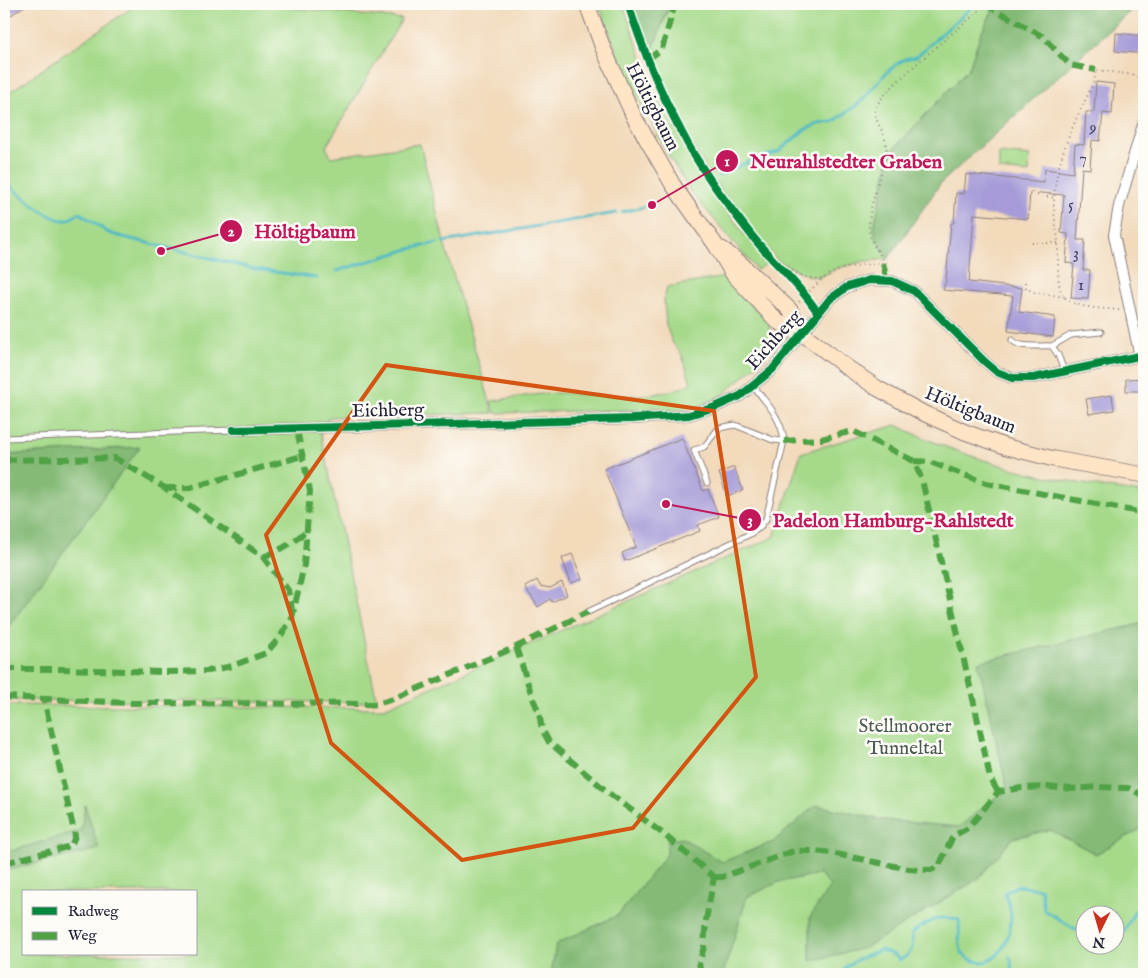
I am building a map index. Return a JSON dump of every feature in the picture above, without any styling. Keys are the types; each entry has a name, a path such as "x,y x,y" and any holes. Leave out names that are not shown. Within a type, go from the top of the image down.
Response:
{"main road":[{"name":"Höltigbaum","path":"587,4 603,48 634,117 673,185 715,244 733,274 778,322 802,333 877,388 923,413 965,432 1006,447 1054,459 1144,475"},
{"name":"Höltigbaum","path":"715,244 741,264 790,310 802,333"}],"street":[{"path":"1142,356 1114,235 1119,206 1144,121"},
{"name":"Eichberg","path":"233,430 689,415 716,407 740,396 753,386 772,370 824,306 838,292 861,282 884,280 904,285 922,297 954,332 997,372 1005,376 1019,379 1033,378 1142,356"}],"lane":[{"path":"1012,340 1021,346 1052,346 1071,335 1101,332"},
{"path":"1052,346 1058,355 1064,372"},
{"path":"588,612 759,528 766,520 784,442 783,428 771,408 753,386"},
{"path":"707,483 694,450 704,447 719,428 735,425 773,440 784,442"},
{"name":"Eichberg","path":"4,438 233,430"}],"path":[{"path":"790,310 822,279 839,270 865,264 883,263 871,239 870,226 886,148 886,142 874,111 877,102 898,81 987,4"},
{"path":"1131,312 1090,307 1071,302 1062,294 1054,208 1058,169 1062,155 1094,82 1096,70 1135,75 1144,82"},
{"path":"1037,195 1055,198"},
{"path":"1032,242 1058,243"},
{"path":"778,265 808,278 822,279"},
{"path":"1025,282 1026,288 1033,292 1065,297"}],"highlighted area":[{"path":"386,365 714,411 756,677 633,828 462,860 331,743 266,535"}],"green space":[{"path":"137,4 285,4 285,7 402,19 326,147 331,157 420,144 445,246 493,413 329,417 320,430 377,702 4,700 4,96"},
{"path":"599,4 623,4 654,92 705,181 745,235 769,262 757,270 691,192 666,151 622,67"},
{"path":"632,4 670,4 650,56"},
{"path":"670,4 993,4 992,12 981,33 969,68 891,152 874,227 888,259 865,261 838,268 820,277 809,276 778,261 753,233 726,198 683,129 650,56"},
{"path":"993,4 1138,4 941,183 888,259 876,238 874,227 891,152 969,68 981,33 992,12"},
{"path":"999,153 1030,156 1029,173 999,170"},
{"path":"725,277 769,323 771,342 765,358 722,395 700,406 671,412 627,410 495,413 491,401 552,393 645,395 662,393 691,383 682,355 672,342 666,325 664,300 667,287"},
{"name":"Stellmoorer Tunneltal","path":"896,425 956,451 1017,470 1112,489 1144,493 1144,974 4,974 4,705 384,708 774,537 801,453"},
{"path":"140,447 4,633 4,455"},
{"path":"1144,623 1144,827 1096,854 1050,830 1013,838 978,879 865,948 810,961 810,917 830,886 820,874 779,882 747,897 723,974 551,974 556,944 618,915 667,854 667,841 682,838 722,862 773,842 816,805 882,820 959,827 1007,788 978,662"},
{"path":"85,805 99,849 4,871 4,853 81,830"}],"building":[{"path":"4,4 27,4 4,20"},
{"path":"1116,33 1144,36 1144,54 1115,51"},
{"path":"1096,82 1114,84 1112,114 1103,113 1100,141 1092,140 1090,169 1082,168 1077,240 1085,240 1083,270 1090,270 1088,299 1071,298 1074,264 1066,263 1068,234 1061,233 1064,195 1030,192 1028,219 974,214 969,282 1022,288 1019,312 1055,317 1053,337 1008,331 1013,296 943,290 946,280 951,223 954,223 956,193 964,194 966,174 1044,182 1045,169 1073,173 1075,144 1084,145 1086,112 1094,112"},
{"path":"1144,378 1144,391 1126,391 1126,379"},
{"path":"1112,395 1114,410 1089,414 1086,399"},
{"path":"682,438 703,491 708,489 719,517 698,525 700,531 625,561 622,553 636,547 604,469"},
{"path":"734,467 743,490 727,496 719,473"},
{"path":"572,554 582,579 571,583 562,558"},
{"path":"537,580 540,586 550,588 562,582 567,595 552,602 550,599 538,607 525,587"}],"waterway":[{"path":"718,176 748,162 778,152 804,130 818,124 833,122 861,102 886,73 905,59 917,56 975,4"},
{"path":"4,180 33,205 59,219 66,220 80,213 107,232 115,235 255,269 317,278"},
{"path":"622,212 652,205"},
{"path":"443,242 616,213"},
{"path":"337,271 409,249 437,243"},
{"path":"841,974 848,965 881,950 894,955 900,960 908,955 912,949 912,933 940,918 959,920 959,940 964,956 981,962 989,960 1002,950 1006,942 1011,916 1005,893 1016,886 1041,889 1044,910 1076,929"},
{"path":"1126,928 1135,911 1144,903"},
{"path":"1010,957 1014,974"}],"marked path":[{"path":"648,59 662,49 675,4"},
{"path":"985,4 1042,36 1070,65 1096,70"},
{"path":"883,263 884,280"},
{"path":"784,441 821,439 853,431 914,461 922,480 990,778 998,792"},
{"path":"4,669 208,671 232,666 266,653 280,637 292,618 304,565 310,491 298,435"},
{"path":"165,488 190,488 302,456"},
{"path":"4,460 115,458 165,488 263,557 288,590 292,609"},
{"path":"914,461 930,462 986,483 1144,513"},
{"path":"263,557 288,545 309,528"},
{"path":"4,697 130,703 377,704 516,647 588,612"},
{"path":"516,647 539,713 542,729 549,742 611,795 662,833 714,877"},
{"path":"4,863 71,846 75,836 44,699"},
{"path":"714,877 722,877 794,851 831,853 909,869 931,870 939,866 953,836 968,828 998,792 1022,788 1048,787 1071,789 1099,787 1128,788 1144,796"},
{"path":"701,974 699,963 704,947 706,920 714,877"}],"cycle path":[{"path":"628,4 658,84 688,144 721,195 749,232 818,313"},
{"path":"233,430 632,419 689,415 715,407 740,396 772,370 830,299 847,287 869,280 892,281 914,291 984,361 997,372 1012,378 1033,378 1144,355"}],"place":[{"name":"Neurahlstedter Graben","path":"652,205"},
{"name":"Höltigbaum","path":"161,251"},
{"name":"Padelon Hamburg-Rahlstedt","path":"666,504"}]}
